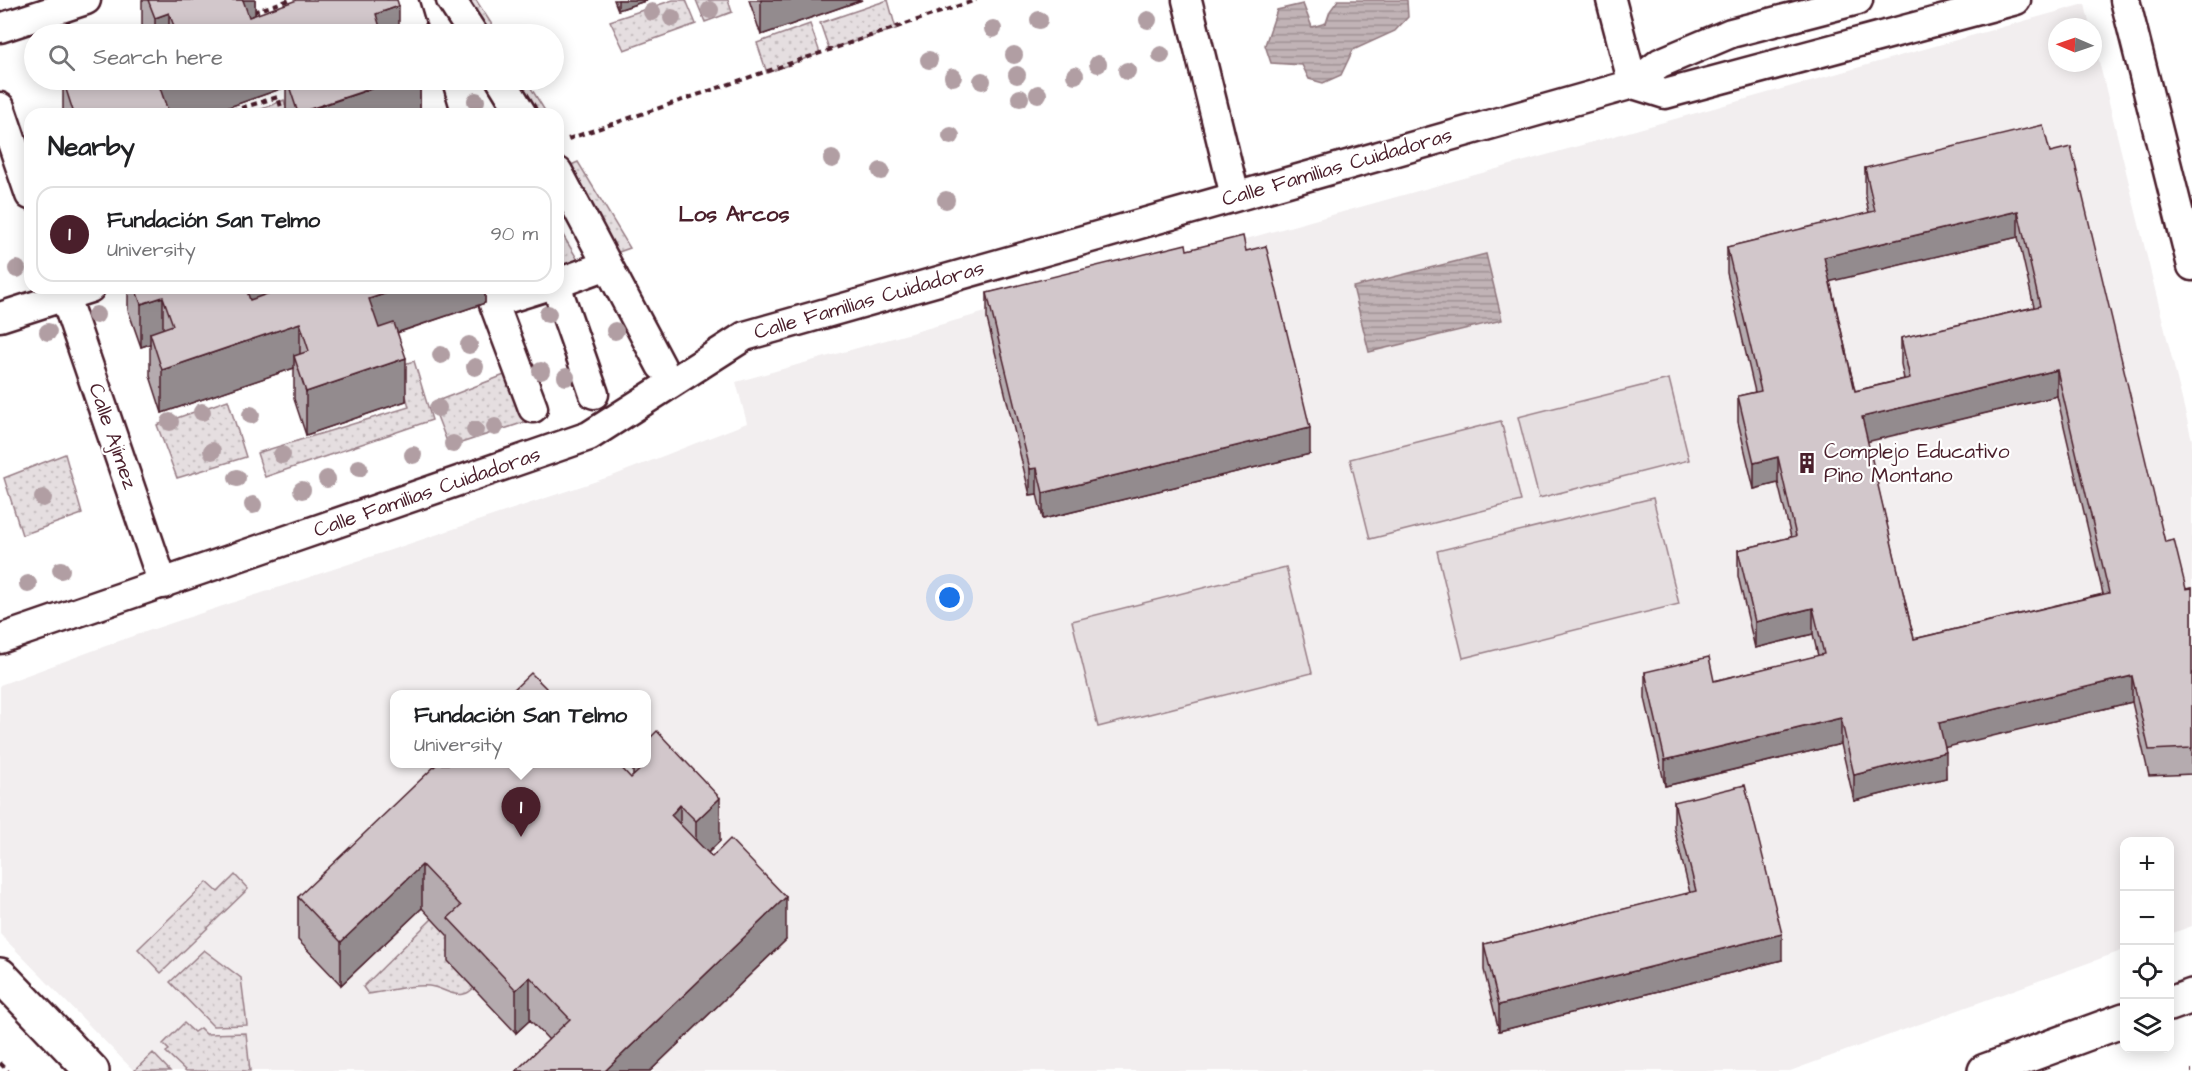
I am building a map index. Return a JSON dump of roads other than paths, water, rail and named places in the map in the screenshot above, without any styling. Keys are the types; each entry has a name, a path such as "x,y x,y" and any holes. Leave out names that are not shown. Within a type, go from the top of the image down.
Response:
{"main road":[{"path":"0,975 92,1071"},
{"path":"2174,1002 2192,996"},
{"path":"1985,1071 2120,1021"}],"street":[{"path":"0,28 86,0"},
{"path":"403,0 409,24"},
{"path":"452,0 467,24"},
{"path":"1187,0 1235,196"},
{"path":"1611,0 1633,84 1665,94 2016,0"},
{"name":"Calle Familias Cuidadoras","path":"0,639 589,436 745,336 1633,84 1660,63 1731,33 1858,0"},
{"path":"2125,0 2192,266"},
{"path":"428,90 433,108"},
{"path":"507,90 518,108"},
{"path":"0,107 24,177"},
{"path":"564,183 661,366"},
{"path":"564,281 608,265"},
{"path":"0,317 64,294"},
{"name":"Calle Ajímez","path":"73,294 163,584"},
{"path":"498,294 533,408"},
{"path":"559,294 594,394"}],"place":[{"name":"Complejo Educativo Pino Montano","path":"1807,463"},
{"name":"Fundación San Telmo","path":"521,837"}],"district":[{"name":"Los Arcos","path":"734,214"}]}
